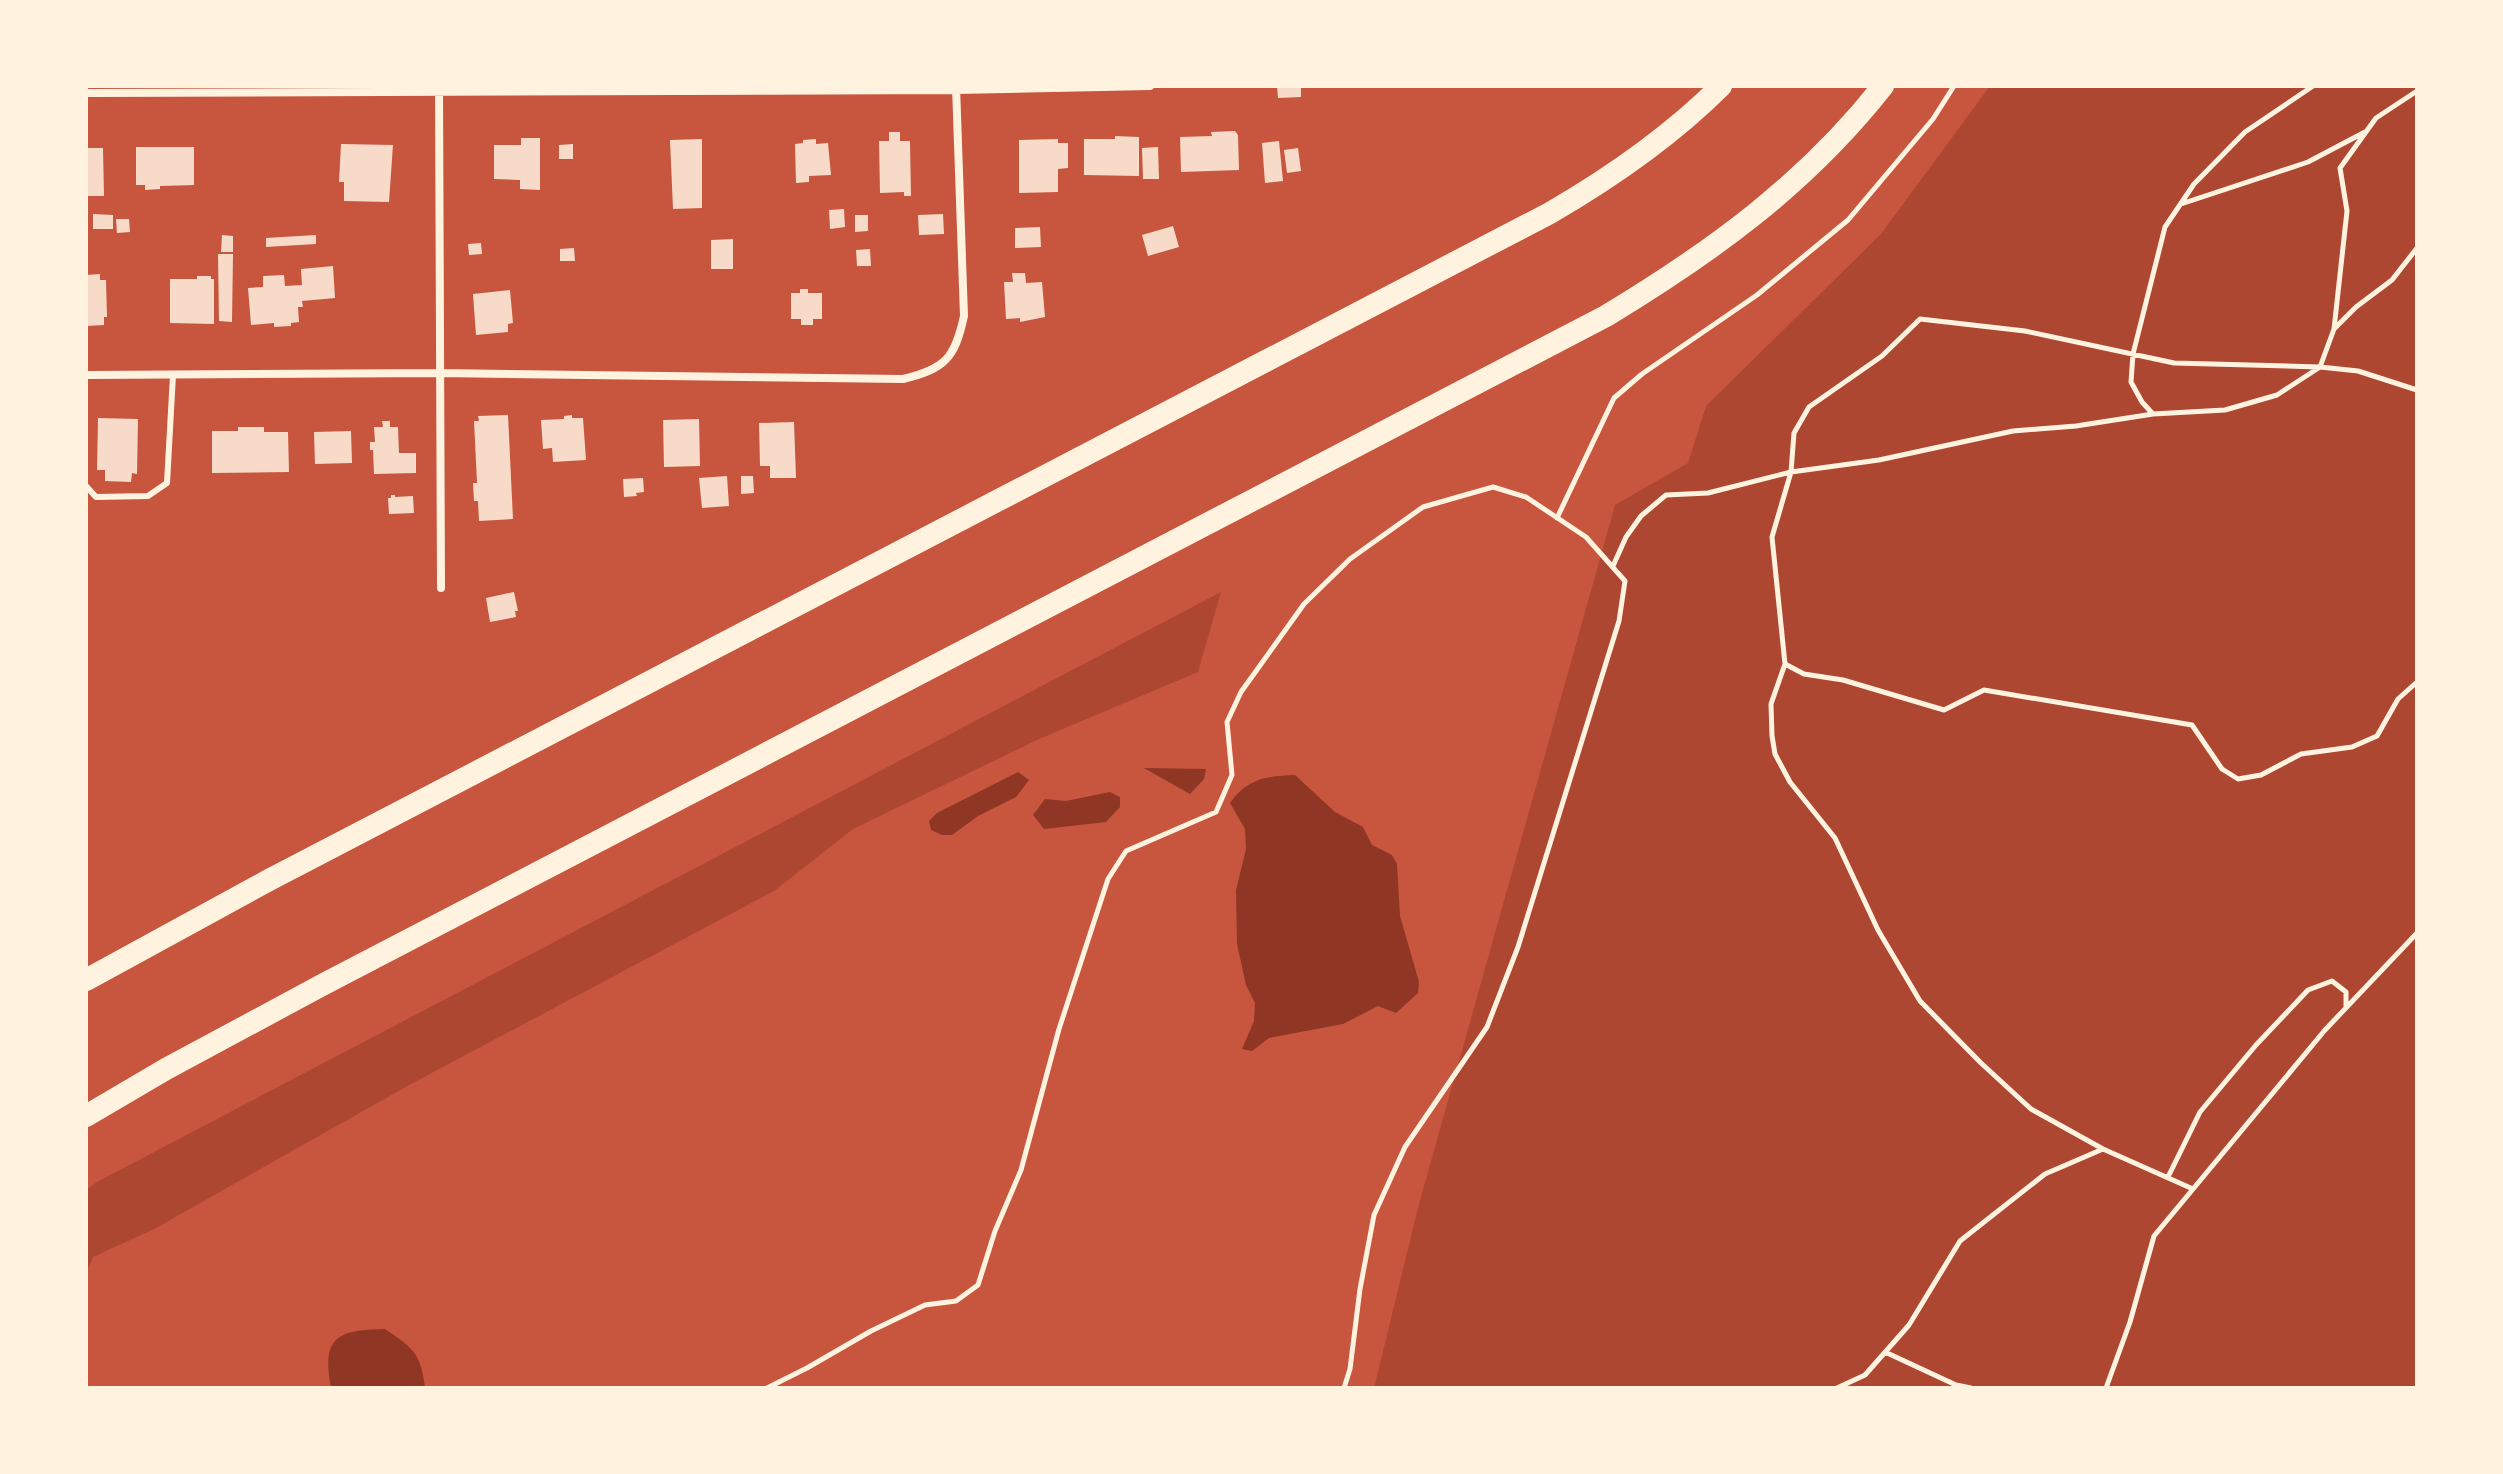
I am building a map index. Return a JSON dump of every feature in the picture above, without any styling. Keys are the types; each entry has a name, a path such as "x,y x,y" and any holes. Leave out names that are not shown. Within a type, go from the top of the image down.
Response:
{"highway":[{"path":"86,980 269,880 1550,213 1605,181 1663,137 1721,86"},
{"path":"86,1116 324,984 1606,316 1731,235 1788,189 1883,86"}],"street":[{"path":"86,93 1150,86"},
{"path":"86,375 440,373 903,379 934,370 947,360 956,347 964,316 956,88"},
{"path":"439,89 441,588"}],"lane":[{"path":"86,486 96,497 148,496 167,483 173,375"}],"path":[{"path":"1557,518 1614,398 1642,374 1757,295 1848,220 1933,119 1954,86"},
{"path":"2153,414 2131,382 2133,354 2165,227 2194,184 2245,132 2313,86"},
{"path":"1613,566 1626,537 1641,516 1666,495 1708,493 1791,472 1879,460 2013,431 2076,426 2153,414 2225,410 2277,395 2320,367 2334,329 2347,211 2340,168 2376,118 2417,91"},
{"path":"2180,204 2308,162 2366,131"},
{"path":"2334,329 2356,307 2392,280 2417,248"},
{"path":"2193,1189 2103,1149 2031,1109 1920,1001 1878,930 1835,838 1790,782 1775,754 1771,704 1785,664 1772,537 1791,472 1794,433 1809,407 1882,356 1920,319 2025,331 2174,363 2358,371 2417,390"},
{"path":"767,1388 871,1331 925,1305 956,1301 978,1285 995,1231 1021,1170 1059,1029 1108,879 1126,851 1216,812 1232,775 1227,722 1241,692 1304,604 1350,559 1423,507 1493,487 1526,497 1586,537 1625,581 1619,621 1518,947 1487,1027 1405,1147 1374,1215 1360,1289 1350,1369 1344,1388"},
{"path":"1785,664 1804,674 1843,680 1944,710 1984,690 2192,725 2222,769 2238,779 2261,775 2301,754 2352,747 2377,736 2398,699 2417,682"},
{"path":"2106,1388 2130,1322 2154,1236 2346,1008 2417,933"},
{"path":"2168,1177 2200,1112 2256,1045 2308,990 2332,981 2346,992 2346,1008"},
{"path":"1837,1388 1865,1375 1909,1325 1960,1241 2045,1174 2103,1149"},
{"path":"1885,1352 1956,1385 1971,1388"}],"shaded area":[{"path":"1990,86 2417,86 2417,1388 1374,1388 1419,1204 1615,505 1688,463 1706,406 1881,234"},
{"path":"1221,592 1198,672 1039,739 853,829 774,891 411,1084 154,1229 93,1257 86,1274 86,1190 97,1182"},
{"path":"1144,768 1206,769 1204,779 1190,794"},
{"path":"1018,772 1029,780 1016,797 978,816 952,835 931,830 929,821 937,813"},
{"path":"1295,775 1335,812 1363,827 1372,845 1392,855 1397,864 1400,916 1419,982 1418,993 1396,1013 1378,1006 1343,1024 1269,1038 1252,1051 1242,1049 1254,1021 1255,1003 1246,985 1237,944 1236,890 1246,849 1245,829 1230,803 1243,789 1258,780"},
{"path":"1110,792 1120,797 1120,807 1106,822 1044,829 1033,815 1045,799 1066,801"},
{"path":"385,1329 414,1352 425,1388 331,1388 329,1357 337,1339 355,1331"}],"building":[{"path":"1277,86 1301,86 1301,97 1278,98"},
{"path":"1235,131 1238,135 1239,170 1181,172 1180,137 1212,136 1211,132"},
{"path":"889,132 900,132 900,141 910,141 911,196 904,196 904,192 880,193 879,141 889,141"},
{"path":"1115,136 1139,137 1139,176 1084,175 1084,139 1115,139"},
{"path":"521,138 540,138 540,190 520,189 520,180 494,179 494,145 521,145"},
{"path":"702,139 702,208 673,209 670,140"},
{"path":"816,139 816,144 828,143 831,175 809,176 809,182 796,183 795,144"},
{"path":"1058,139 1058,143 1068,143 1068,168 1058,169 1058,192 1019,193 1019,140"},
{"path":"1279,141 1283,181 1265,183 1262,143"},
{"path":"341,144 393,145 389,202 344,201 344,182 339,182"},
{"path":"573,144 573,159 559,159 559,145"},
{"path":"136,147 194,147 194,185 160,186 160,189 145,190 145,185 136,185"},
{"path":"1158,147 1159,179 1143,179 1142,148"},
{"path":"86,148 103,148 104,196 86,196"},
{"path":"1298,148 1301,171 1287,173 1284,150"},
{"path":"844,209 845,227 830,229 829,210"},
{"path":"93,214 113,215 113,229 93,229"},
{"path":"943,214 944,234 919,235 918,215"},
{"path":"855,215 868,215 868,231 855,232"},
{"path":"116,219 129,219 130,232 117,233"},
{"path":"1173,226 1179,247 1148,256 1142,235"},
{"path":"1040,227 1041,247 1015,248 1015,228"},
{"path":"222,235 233,236 233,252 221,252"},
{"path":"316,235 316,244 266,247 266,238"},
{"path":"733,239 733,269 711,269 711,240"},
{"path":"481,243 482,254 469,255 468,244"},
{"path":"574,248 575,261 560,261 560,249"},
{"path":"870,249 871,266 857,266 856,250"},
{"path":"218,254 233,254 232,322 219,321"},
{"path":"333,266 335,298 302,301 303,307 298,307 299,322 291,323 291,326 274,327 274,323 251,325 248,288 263,287 263,276 284,275 285,286 302,285 301,269"},
{"path":"1012,273 1025,273 1026,283 1042,282 1045,317 1020,322 1020,318 1006,319 1004,282 1013,282"},
{"path":"100,274 100,280 106,280 107,317 104,317 104,325 86,326 86,275"},
{"path":"197,276 211,276 214,279 214,324 170,323 170,279 197,279"},
{"path":"800,289 808,289 808,293 822,293 822,319 813,319 813,325 801,325 801,319 791,319 791,293 800,293"},
{"path":"510,290 513,323 508,324 508,332 476,335 473,294"},
{"path":"508,415 513,519 479,521 473,483 477,483 474,421 479,421 478,416"},
{"path":"572,415 572,418 583,418 586,460 553,462 552,448 543,449 541,420 564,419 564,416"},
{"path":"98,418 138,419 137,474 132,473 131,482 105,481 105,470 97,470"},
{"path":"699,419 700,466 664,467 663,420"},
{"path":"382,421 390,421 390,427 398,427 399,453 416,453 416,473 374,474 370,442 375,442 374,427 383,427"},
{"path":"794,422 796,478 770,478 770,466 760,466 759,423"},
{"path":"238,427 264,427 264,432 288,432 289,472 212,473 212,431 238,431"},
{"path":"351,431 352,463 315,464 314,432"},
{"path":"727,476 729,506 702,508 699,478"},
{"path":"741,476 753,476 754,493 741,494"},
{"path":"643,478 644,492 624,497 623,479"},
{"path":"391,495 413,496 414,513 389,514 388,498"},
{"path":"514,592 518,611 515,611 516,617 490,622 486,598"}]}
